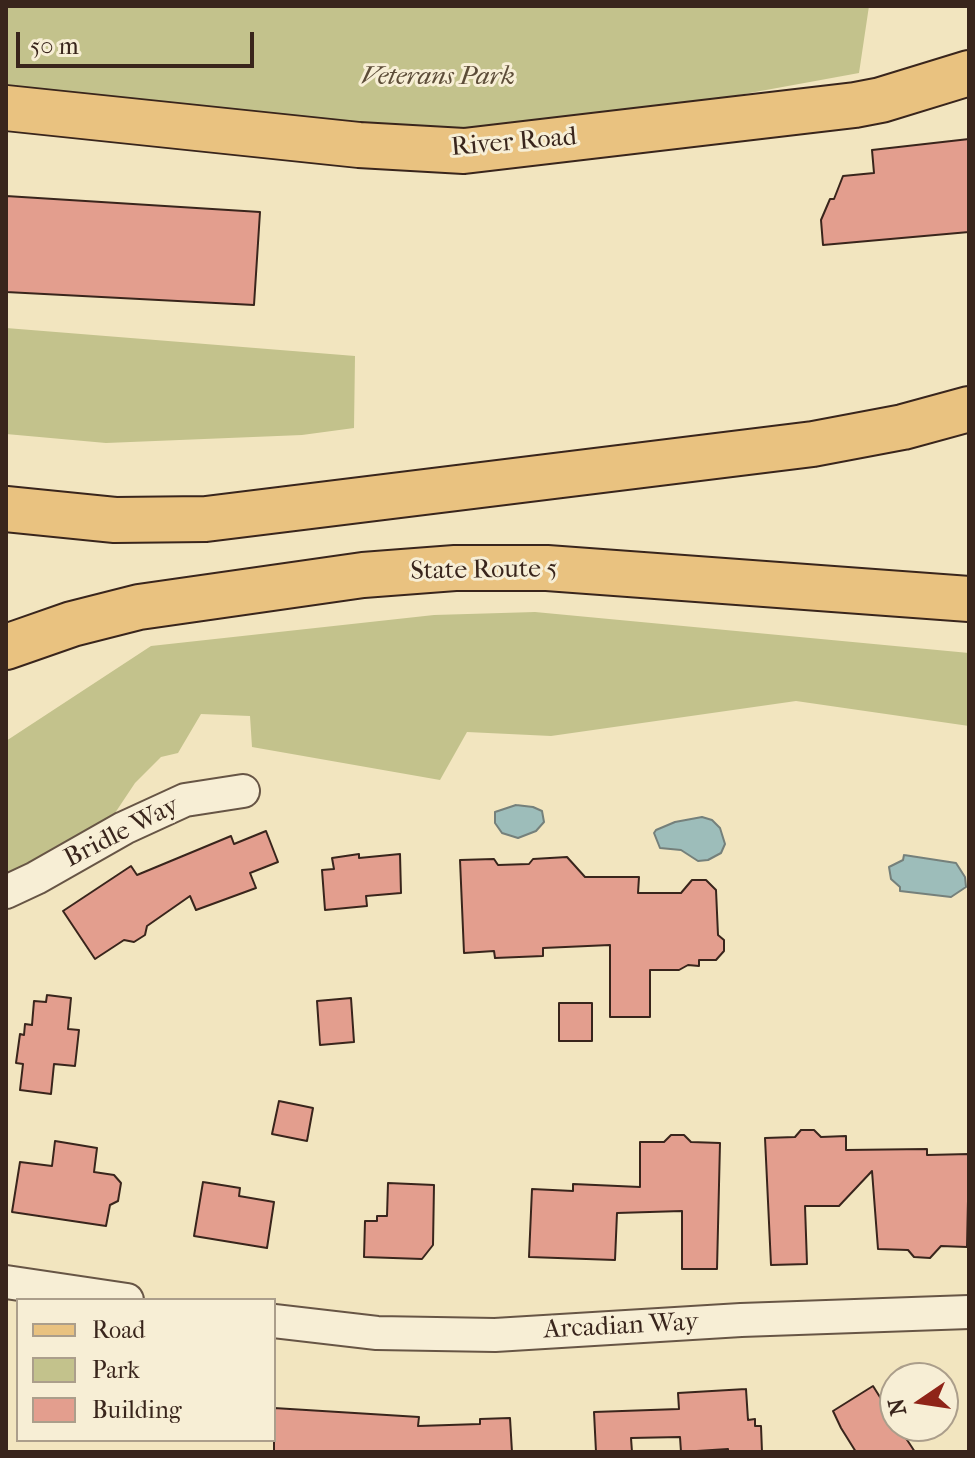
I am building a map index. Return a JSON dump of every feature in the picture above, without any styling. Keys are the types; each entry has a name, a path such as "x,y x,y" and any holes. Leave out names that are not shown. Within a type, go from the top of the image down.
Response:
{"main road":[{"name":"River Road","path":"6,108 359,145 464,151 855,105 969,73"},
{"path":"6,509 115,520 206,519 813,444 903,427 969,409"},
{"name":"State Route 5","path":"6,647 72,624 139,607 363,575 455,568 547,568 969,599"}],"street":[{"name":"Bridle Way","path":"6,892 124,828 185,800 243,791"},
{"path":"6,1282 114,1298"},
{"name":"Arcadian Way","path":"276,1321 377,1333 495,1335 741,1320 969,1312"}],"green space":[{"name":"Veterans Park","path":"6,6 869,6 859,73 438,150 6,92"},
{"path":"6,328 355,356 354,428 302,435 106,443 6,434"},
{"path":"535,612 969,653 969,726 796,701 551,736 467,732 440,780 252,747 250,716 201,714 178,753 161,757 135,783 93,846 6,892 6,741 151,646 434,615"}],"water":[{"path":"516,805 542,811 544,822 536,831 518,838 502,833 495,823 495,812"},
{"path":"702,817 712,820 720,828 725,844 721,853 698,861 681,850 660,848 654,833 656,830 675,822"},
{"path":"904,855 956,863 965,877 966,887 951,897 900,891 891,879 889,867 903,860"}],"building":[{"path":"969,139 969,232 823,245 821,220 830,199 834,199 843,176 874,173 872,150"},
{"path":"6,196 260,212 254,305 6,292"},
{"path":"266,831 278,862 250,873 256,888 196,910 190,896 147,926 145,935 134,942 124,940 95,959 63,911 131,866 137,875 231,836 234,844"},
{"path":"359,854 359,858 400,854 401,893 366,896 367,906 325,910 322,870 334,869 332,858"},
{"path":"567,857 585,877 639,877 638,893 681,893 692,880 706,880 716,890 718,935 724,940 724,951 716,960 699,960 699,966 650,970 650,1017 610,1017 610,945 543,948 543,956 495,958 494,951 464,953 460,860 494,859 498,865 529,864 533,859"},
{"path":"47,995 71,998 68,1029 79,1030 75,1066 54,1064 51,1094 20,1090 23,1064 16,1063 20,1034 24,1035 25,1024 32,1025 34,1001 46,1002"},
{"path":"351,998 354,1042 320,1045 317,1001"},
{"path":"559,1003 592,1003 592,1041 559,1041"},
{"path":"279,1101 313,1108 307,1141 272,1134"},
{"path":"801,1130 814,1130 821,1137 846,1136 846,1150 927,1149 927,1155 969,1154 967,1247 941,1246 930,1258 914,1257 908,1250 878,1249 872,1171 839,1206 805,1206 807,1264 771,1265 765,1138 795,1137"},
{"path":"671,1135 684,1135 691,1142 720,1143 717,1269 682,1269 682,1211 617,1213 615,1260 529,1257 532,1189 573,1191 573,1184 640,1187 640,1142 664,1142"},
{"path":"55,1141 97,1148 94,1172 114,1175 121,1183 118,1201 110,1205 106,1226 12,1212 20,1162 52,1166"},
{"path":"203,1182 240,1188 239,1196 274,1202 267,1248 194,1236"},
{"path":"388,1183 434,1185 433,1245 422,1259 364,1257 365,1221 377,1221 377,1216 387,1216"},
{"path":"873,1386 879,1396 879,1442 908,1442 915,1452 856,1452 833,1411"},
{"path":"746,1389 748,1420 755,1419 755,1426 761,1426 762,1452 728,1452 728,1449 681,1452 680,1437 631,1438 632,1452 596,1452 594,1412 679,1409 678,1393"},
{"path":"276,1408 419,1417 418,1426 480,1424 480,1419 510,1418 512,1452 274,1452"}]}
